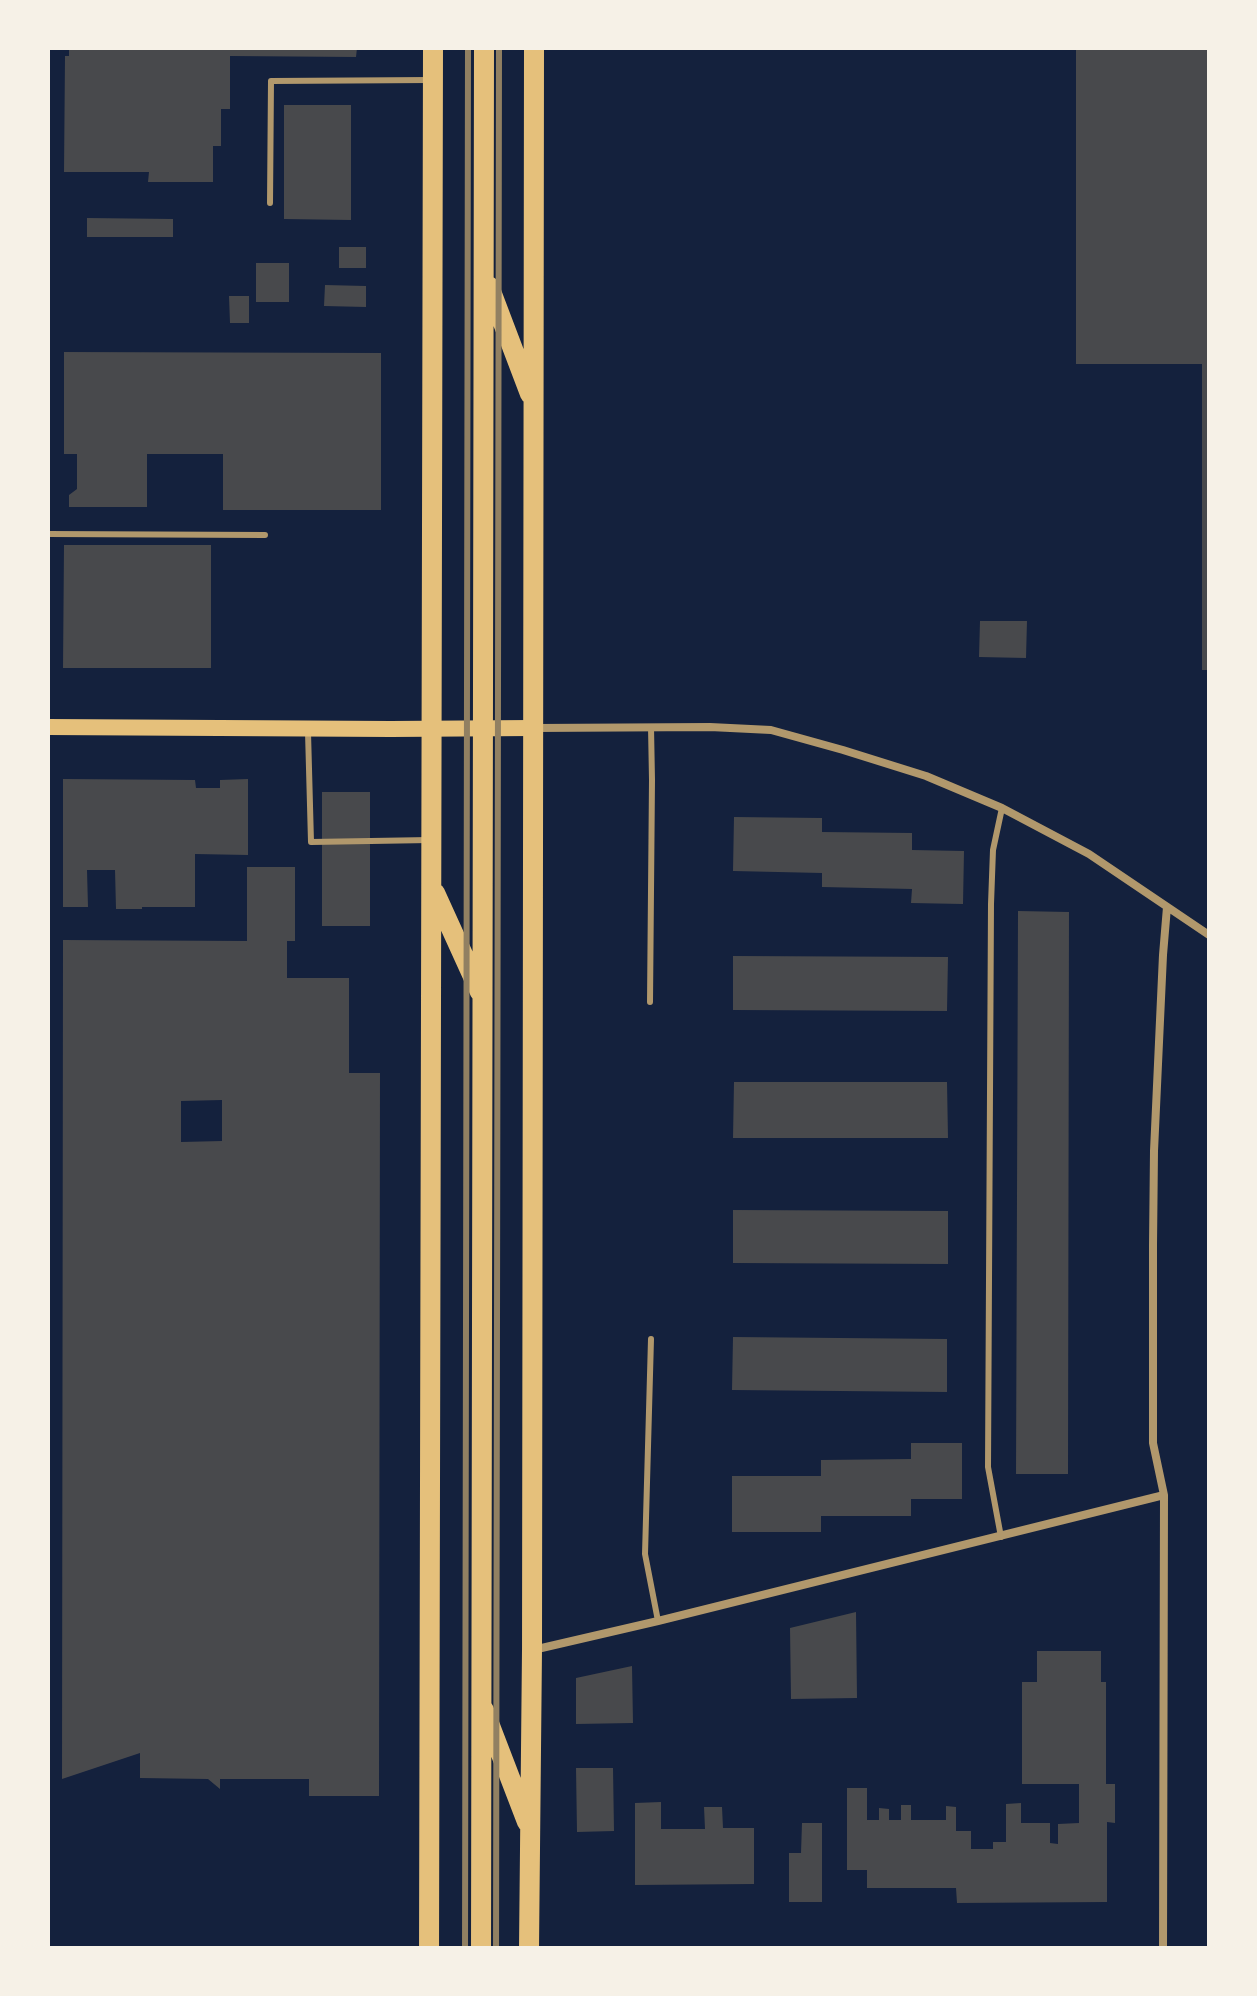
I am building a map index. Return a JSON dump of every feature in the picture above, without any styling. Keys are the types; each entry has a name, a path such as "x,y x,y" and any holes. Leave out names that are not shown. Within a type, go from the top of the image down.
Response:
{"main road":[{"path":"429,1948 433,48"},
{"path":"481,1948 484,48"},
{"path":"529,1948 534,48"},
{"path":"484,273 534,406"},
{"path":"48,727 532,728"},
{"path":"431,886 483,999"},
{"path":"480,1699 531,1833"}],"street":[{"path":"532,728 710,727 771,730 843,750 926,776 1002,808 1089,854 1209,935"},
{"path":"1163,1948 1164,1495 1153,1443 1153,1230 1154,1136 1167,907"},
{"path":"532,1650 1164,1495"}],"lane":[{"path":"270,203 271,81 433,80"},
{"path":"48,534 265,535"},
{"path":"650,1002 651,727"},
{"path":"308,729 311,842 432,840"},
{"path":"1001,1537 988,1467 991,904 993,850 1002,808"},
{"path":"651,1339 645,1554 658,1621"}],"building":[{"path":"69,48 357,48 356,57 230,56 230,109 221,109 221,146 213,146 213,182 148,182 149,172 64,172 65,56 69,56"},
{"path":"1076,48 1209,48 1209,670 1202,670 1202,364 1076,364"},
{"path":"284,105 351,105 351,220 284,219"},
{"path":"87,218 173,219 173,237 87,237"},
{"path":"339,247 366,247 366,268 339,268"},
{"path":"256,263 289,263 289,302 256,302"},
{"path":"325,285 366,286 366,307 324,306"},
{"path":"229,296 249,296 249,323 230,323"},
{"path":"64,352 381,353 381,510 223,510 223,454 147,454 147,507 69,507 69,495 77,489 77,454 64,454"},
{"path":"64,545 211,545 211,668 63,668"},
{"path":"980,621 1027,621 1026,658 979,657"},
{"path":"63,779 195,780 196,788 220,788 220,780 248,779 248,855 195,854 195,907 116,909 115,870 87,870 88,907 63,907"},
{"path":"322,792 370,792 370,926 322,926"},
{"path":"734,817 822,818 822,832 912,833 912,850 964,851 963,904 911,903 912,889 822,887 822,873 733,871"},
{"path":"247,867 295,867 295,941 287,941 287,978 349,978 349,1073 380,1073 379,1796 309,1796 309,1779 220,1779 220,1789 208,1779 140,1778 140,1753 62,1779 63,940 247,941","holes":["222,1100 222,1141 181,1142 181,1101"]},
{"path":"1018,911 1069,912 1068,1474 1016,1474"},
{"path":"733,956 948,957 947,1011 733,1010"},
{"path":"734,1082 947,1082 948,1138 733,1138"},
{"path":"733,1210 948,1211 948,1264 733,1263"},
{"path":"733,1337 947,1339 947,1392 732,1390"},
{"path":"911,1443 962,1443 962,1499 911,1499 911,1516 821,1516 821,1532 732,1532 732,1476 821,1476 821,1460 911,1459"},
{"path":"856,1612 857,1698 791,1699 790,1628"},
{"path":"1037,1651 1101,1651 1101,1682 1106,1682 1106,1784 1115,1784 1115,1823 1107,1822 1107,1902 957,1903 956,1888 867,1888 867,1870 847,1870 847,1788 867,1788 867,1820 879,1820 879,1808 889,1809 889,1820 901,1820 901,1805 911,1805 911,1820 946,1820 946,1806 956,1807 956,1831 971,1831 971,1849 993,1849 993,1842 1006,1842 1006,1804 1021,1803 1021,1823 1050,1823 1050,1843 1058,1844 1058,1824 1079,1823 1079,1784 1022,1784 1022,1682 1037,1682"},
{"path":"632,1666 633,1723 576,1724 576,1678"},
{"path":"576,1768 613,1768 614,1831 577,1832"},
{"path":"661,1802 661,1829 705,1829 704,1807 722,1807 723,1828 754,1828 754,1884 635,1885 635,1803"},
{"path":"802,1823 822,1823 822,1902 789,1902 789,1853 801,1853"}],"railway":[{"path":"465,1948 468,48"},
{"path":"496,1948 499,48"}]}
